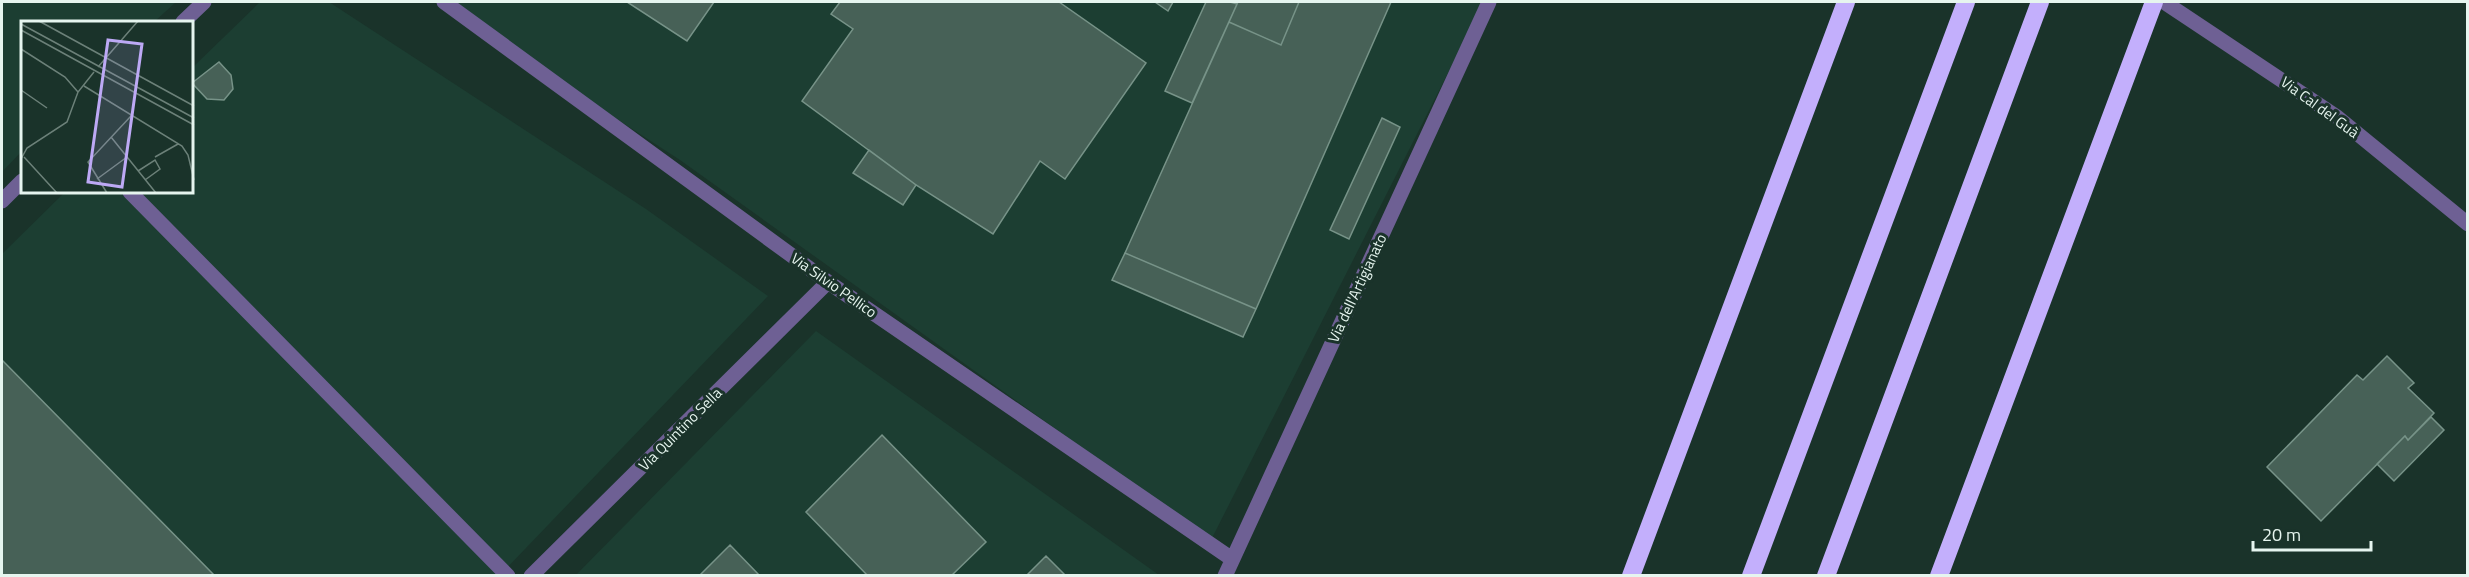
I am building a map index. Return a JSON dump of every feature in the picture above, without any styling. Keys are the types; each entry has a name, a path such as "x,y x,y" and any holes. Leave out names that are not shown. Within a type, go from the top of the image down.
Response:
{"highway":[{"path":"1631,576 1846,2"},
{"path":"1751,576 1966,2"},
{"path":"1826,576 2040,2"},
{"path":"1939,576 2161,2"}],"street":[{"path":"184,21 204,2"},
{"name":"Via Silvio Pellico","path":"444,2 828,282 1232,559"},
{"name":"Via dell'Artigianato","path":"1225,576 1489,2"},
{"name":"Via Cal del Guà","path":"2161,2 2337,117 2468,224"},
{"path":"2,201 21,182"},
{"path":"132,194 508,576"},
{"name":"Via Quintino Sella","path":"531,576 828,282"}],"shaded area":[{"path":"2,2 176,2 155,21 21,21 21,152 2,172"},
{"path":"260,2 329,2 646,209 768,296 500,575 2,576 2,254 63,194 194,194 194,66"},
{"path":"436,2 1484,2 1211,540 680,160"},
{"path":"816,331 1159,575 575,576"}],"building":[{"path":"627,2 714,2 687,41"},
{"path":"840,2 1059,2 1146,63 1065,179 1040,161 993,234 916,185 802,101 853,29 831,14"},
{"path":"1155,2 1173,2 1168,11"},
{"path":"1206,2 1237,4 1192,103 1165,91"},
{"path":"1238,2 1299,2 1281,45 1229,22"},
{"path":"1299,2 1391,2 1256,309 1125,253 1229,22 1281,45"},
{"path":"219,62 231,75 233,89 224,100 207,99 194,85 194,81"},
{"path":"1382,118 1400,127 1349,239 1330,230"},
{"path":"869,150 916,185 903,205 853,173"},
{"path":"1125,253 1256,309 1243,337 1112,280"},
{"path":"2387,356 2414,383 2408,388 2434,413 2408,440 2405,436 2321,521 2267,467 2357,375 2363,380"},
{"path":"2,360 215,576 2,576"},
{"path":"2431,417 2444,430 2394,481 2377,464 2405,436 2408,440"},
{"path":"882,435 986,542 951,576 868,576 806,512"},
{"path":"730,545 760,576 699,576"},
{"path":"1046,556 1066,576 1026,576"}]}
